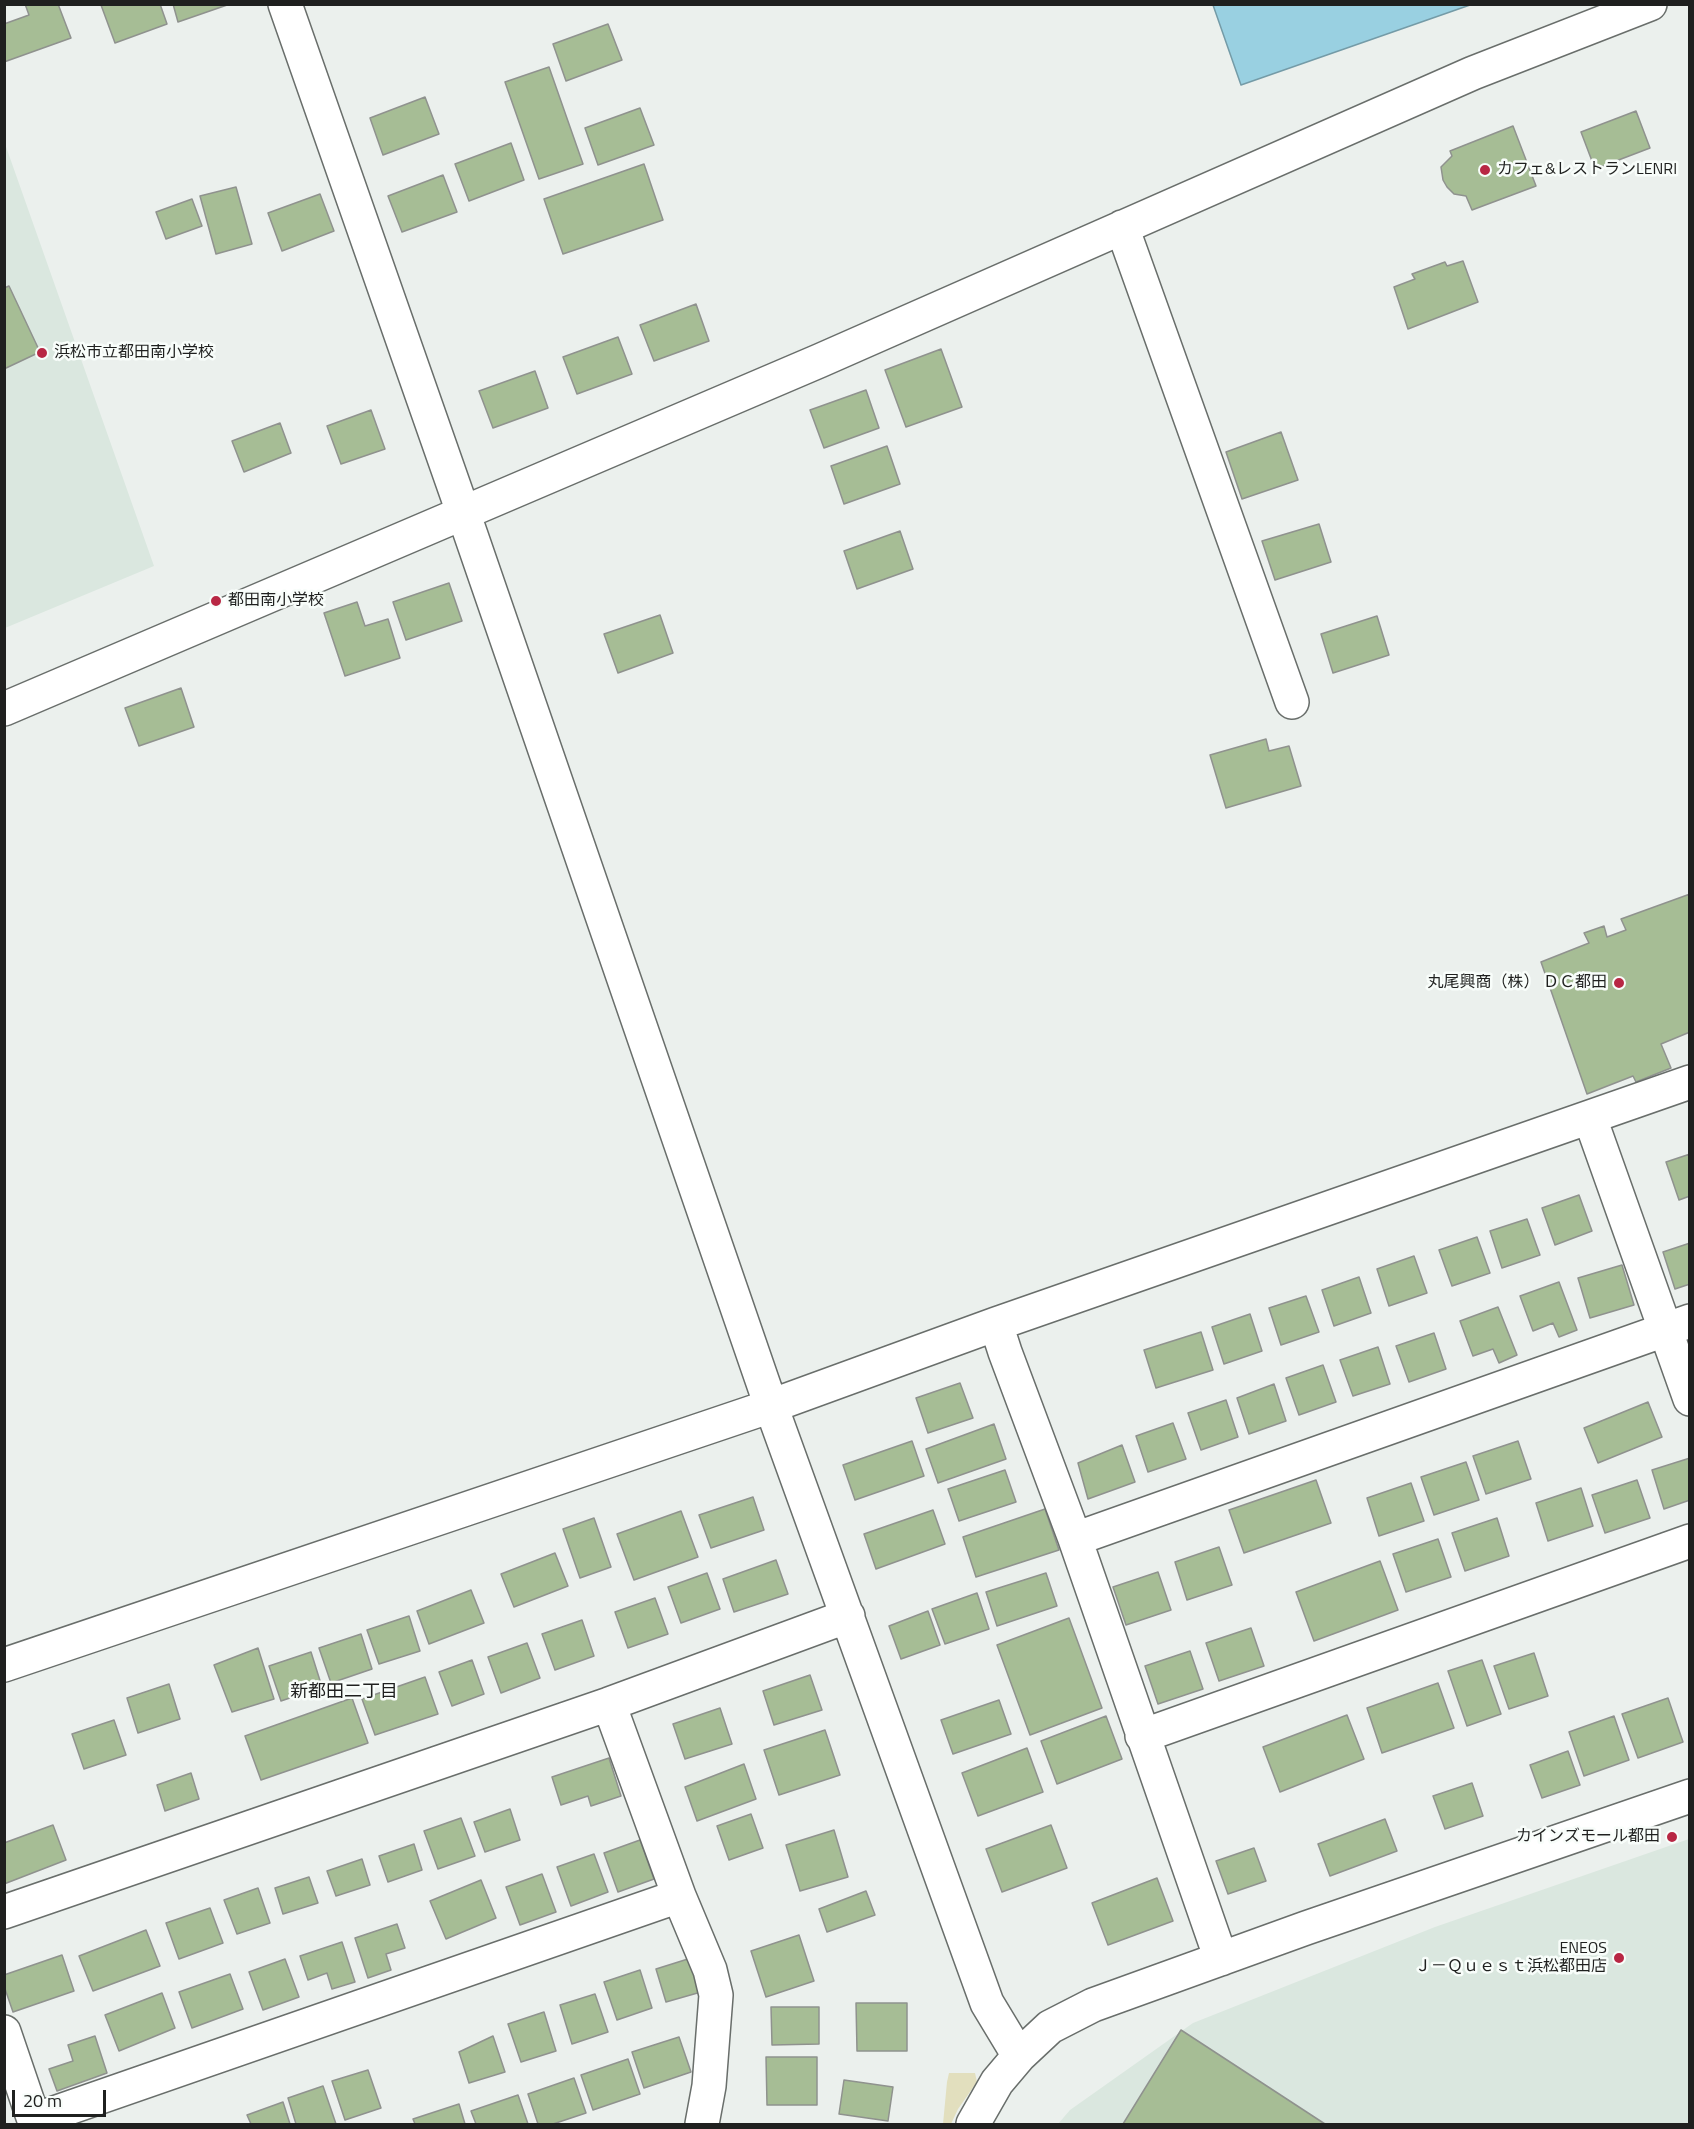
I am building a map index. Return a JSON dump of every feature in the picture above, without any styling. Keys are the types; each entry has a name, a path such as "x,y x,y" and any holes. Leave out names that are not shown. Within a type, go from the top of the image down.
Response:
{"street":[{"path":"285,4 771,1406 987,2003 1019,2056"},
{"path":"4,709 819,361 1473,73 1650,4"},
{"path":"1122,227 1292,702"},
{"path":"4,1665 771,1406 996,1324 1689,1082"},
{"path":"1590,1118 1677,1325 1689,1399"},
{"path":"996,1324 1075,1539 1221,1959"},
{"path":"1075,1539 1677,1325"},
{"path":"1142,1736 1689,1540"},
{"path":"4,1912 609,1704 848,1616"},
{"path":"609,1704 679,1896 710,1970 716,1995 709,2086 697,2122"},
{"path":"973,2124 997,2082 1019,2056 1050,2027 1093,2005 1433,1883 1689,1796"},
{"path":"4,2032 28,2122 679,1896"}],"shaded area":[{"name":"浜松市立都田南小学校","path":"4,141 154,566 5,628 4,628"},
{"path":"1689,1839 1689,2124 1058,2124 1070,2110 1193,2023 1435,1927"},
{"path":"949,2073 975,2073 977,2082 958,2109 951,2124 943,2124 947,2082"}],"water":[{"path":"1213,4 1470,5 1241,85"}],"building":[{"path":"25,4 58,4 71,38 4,62 4,24 29,15"},
{"path":"160,4 167,24 115,43 101,5"},
{"path":"173,4 230,4 178,22"},
{"path":"608,24 622,60 566,81 553,44"},
{"path":"549,67 583,164 539,179 505,82"},
{"path":"425,97 439,134 383,155 370,118"},
{"path":"640,108 654,145 598,165 585,128"},
{"path":"1636,111 1650,148 1595,169 1581,132"},
{"name":"カフェ&レストランLENRI","path":"1513,126 1536,186 1472,210 1466,196 1454,194 1447,187 1443,180 1441,167 1452,156 1450,151"},
{"path":"511,143 524,180 469,201 455,164"},
{"path":"644,164 663,220 563,254 544,199"},
{"path":"443,175 457,212 402,232 388,196"},
{"path":"236,187 252,244 216,254 200,196"},
{"path":"320,194 334,231 282,251 268,213"},
{"path":"192,199 202,226 166,239 156,212"},
{"path":"1463,261 1478,302 1408,329 1394,287 1415,279 1412,274 1445,262 1447,266"},
{"path":"9,286 40,352 4,369 4,288"},
{"path":"696,304 709,341 654,361 640,325"},
{"path":"618,337 632,374 577,394 563,357"},
{"path":"941,349 962,407 906,427 885,370"},
{"path":"535,371 548,408 493,428 479,391"},
{"path":"866,390 879,428 824,448 810,410"},
{"path":"371,410 385,449 341,464 327,426"},
{"path":"280,423 291,453 244,472 232,441"},
{"path":"1281,432 1298,480 1242,499 1226,452"},
{"path":"887,446 900,484 844,504 831,466"},
{"path":"1319,524 1331,562 1275,580 1262,541"},
{"path":"900,531 913,569 857,589 844,551"},
{"path":"449,583 462,621 406,640 393,602"},
{"path":"357,602 365,626 388,619 400,658 345,676 324,613"},
{"path":"660,615 673,653 618,673 604,634"},
{"path":"1377,616 1389,655 1333,673 1321,634"},
{"path":"181,688 194,727 139,746 125,708"},
{"path":"1266,739 1269,751 1289,746 1301,786 1226,808 1210,755"},
{"name":"丸尾興商（株） ＤＣ都田","path":"1690,894 1690,1032 1661,1044 1671,1068 1636,1082 1633,1076 1587,1094 1541,962 1589,943 1584,933 1604,926 1607,937 1626,930 1621,919"},
{"path":"1690,1154 1690,1196 1679,1200 1666,1162"},
{"path":"1579,1195 1592,1231 1555,1245 1542,1208"},
{"path":"1527,1219 1540,1255 1502,1268 1490,1231"},
{"path":"1477,1237 1490,1273 1452,1286 1439,1250"},
{"path":"1690,1243 1690,1284 1675,1289 1663,1252"},
{"path":"1414,1256 1427,1293 1389,1306 1377,1269"},
{"path":"1622,1265 1634,1305 1590,1318 1578,1278"},
{"path":"1359,1277 1371,1313 1334,1326 1322,1290"},
{"path":"1559,1282 1577,1330 1559,1337 1553,1323 1533,1331 1520,1296"},
{"path":"1306,1296 1319,1332 1281,1345 1269,1308"},
{"path":"1498,1307 1517,1355 1499,1363 1493,1349 1473,1356 1460,1321"},
{"path":"1250,1314 1262,1351 1224,1364 1212,1327"},
{"path":"1201,1332 1213,1370 1156,1388 1144,1350"},
{"path":"1434,1333 1446,1369 1409,1382 1396,1346"},
{"path":"1378,1347 1390,1384 1353,1396 1340,1360"},
{"path":"1323,1365 1336,1402 1299,1415 1286,1378"},
{"path":"960,1383 973,1418 928,1433 916,1398"},
{"path":"1274,1384 1286,1421 1249,1434 1237,1398"},
{"path":"1226,1400 1238,1437 1201,1450 1188,1413"},
{"path":"1648,1402 1662,1437 1598,1463 1584,1428"},
{"path":"1173,1423 1186,1459 1148,1472 1136,1436"},
{"path":"994,1424 1006,1459 938,1483 926,1449"},
{"path":"912,1441 924,1476 855,1500 843,1465"},
{"path":"1518,1441 1531,1479 1486,1494 1473,1456"},
{"path":"1122,1445 1135,1482 1088,1499 1078,1463"},
{"path":"1690,1458 1690,1500 1664,1509 1652,1470"},
{"path":"1466,1462 1479,1500 1434,1515 1421,1477"},
{"path":"1005,1470 1016,1502 959,1521 948,1489"},
{"path":"1316,1480 1331,1523 1244,1553 1229,1510"},
{"path":"1637,1480 1650,1518 1605,1533 1592,1495"},
{"path":"1411,1483 1424,1521 1379,1536 1367,1498"},
{"path":"1581,1488 1593,1526 1548,1541 1536,1503"},
{"path":"753,1497 764,1530 711,1548 699,1515"},
{"path":"1045,1509 1059,1550 976,1577 963,1537"},
{"path":"933,1510 945,1544 876,1569 864,1534"},
{"path":"681,1511 698,1557 634,1580 617,1534"},
{"path":"594,1518 611,1567 580,1578 563,1529"},
{"path":"1497,1518 1509,1556 1465,1571 1452,1533"},
{"path":"1438,1539 1451,1577 1406,1592 1393,1554"},
{"path":"1219,1547 1232,1585 1187,1600 1175,1562"},
{"path":"555,1553 568,1586 514,1607 501,1574"},
{"path":"776,1560 788,1594 734,1612 723,1579"},
{"path":"1380,1561 1398,1610 1314,1641 1296,1592"},
{"path":"1158,1572 1171,1610 1126,1625 1113,1587"},
{"path":"707,1573 720,1609 681,1623 668,1587"},
{"path":"1046,1573 1057,1606 997,1626 986,1592"},
{"path":"471,1590 484,1623 429,1644 417,1611"},
{"path":"977,1593 989,1629 945,1644 932,1609"},
{"path":"655,1598 668,1634 628,1648 615,1612"},
{"path":"928,1611 940,1645 901,1659 889,1626"},
{"path":"409,1616 420,1651 379,1664 367,1630"},
{"path":"1069,1618 1102,1708 1030,1735 997,1645"},
{"path":"582,1620 594,1656 555,1670 542,1634"},
{"path":"1251,1628 1264,1666 1219,1681 1206,1643"},
{"path":"361,1634 372,1669 331,1683 319,1648"},
{"path":"527,1643 540,1678 501,1693 488,1657"},
{"path":"258,1648 274,1699 232,1712 214,1665"},
{"path":"1190,1651 1203,1689 1158,1704 1145,1666"},
{"path":"311,1652 322,1687 281,1701 269,1666"},
{"path":"1534,1653 1548,1696 1509,1709 1494,1666"},
{"path":"472,1660 484,1694 452,1706 439,1672"},
{"path":"1482,1660 1501,1714 1467,1726 1448,1671"},
{"path":"810,1675 822,1710 774,1725 763,1691"},
{"path":"425,1677 438,1714 375,1735 362,1699"},
{"path":"1438,1683 1454,1728 1382,1753 1367,1708"},
{"path":"169,1684 180,1719 138,1733 127,1698"},
{"path":"352,1698 368,1743 261,1780 245,1736"},
{"path":"1668,1698 1683,1742 1638,1758 1622,1714"},
{"path":"999,1700 1011,1734 953,1754 941,1720"},
{"path":"720,1708 732,1744 685,1759 673,1724"},
{"path":"1347,1715 1364,1759 1280,1792 1263,1747"},
{"path":"1106,1716 1122,1759 1057,1784 1041,1741"},
{"path":"1614,1716 1629,1760 1584,1776 1569,1732"},
{"path":"114,1720 126,1755 84,1769 72,1734"},
{"path":"825,1730 840,1775 779,1795 764,1750"},
{"path":"1027,1748 1043,1792 978,1816 962,1773"},
{"path":"1568,1751 1580,1785 1542,1798 1530,1765"},
{"path":"609,1758 621,1796 591,1806 588,1796 561,1805 552,1777"},
{"path":"744,1764 756,1799 697,1821 685,1787"},
{"path":"191,1773 199,1799 165,1811 157,1785"},
{"path":"1472,1783 1483,1816 1445,1829 1433,1796"},
{"path":"510,1809 520,1840 485,1852 474,1822"},
{"path":"751,1814 763,1848 729,1860 717,1826"},
{"path":"461,1818 475,1856 438,1869 424,1831"},
{"path":"1385,1819 1397,1851 1330,1876 1318,1844"},
{"path":"53,1825 66,1860 4,1884 4,1843"},
{"path":"1051,1825 1067,1868 1002,1892 986,1849"},
{"path":"834,1830 848,1877 800,1891 786,1845"},
{"path":"640,1840 654,1879 618,1892 604,1853"},
{"path":"414,1844 422,1870 388,1882 379,1856"},
{"path":"1254,1848 1266,1881 1228,1894 1216,1861"},
{"path":"594,1854 608,1892 571,1906 557,1867"},
{"path":"362,1859 370,1885 336,1896 327,1871"},
{"path":"542,1874 556,1912 520,1925 506,1887"},
{"path":"309,1877 318,1903 283,1914 275,1888"},
{"path":"1157,1878 1173,1921 1108,1945 1092,1903"},
{"path":"481,1880 496,1918 446,1939 430,1901"},
{"path":"258,1888 270,1923 237,1934 224,1900"},
{"path":"866,1891 875,1915 827,1932 819,1909"},
{"path":"210,1908 223,1943 179,1959 166,1923"},
{"path":"397,1924 405,1948 386,1954 391,1970 368,1978 355,1938"},
{"path":"146,1930 160,1966 93,1991 79,1956"},
{"path":"799,1935 814,1981 766,1997 751,1951"},
{"path":"342,1942 355,1982 332,1989 327,1973 308,1980 300,1956"},
{"path":"62,1955 74,1991 13,2012 4,1986 4,1975"},
{"path":"691,1958 701,1992 666,2002 656,1969"},
{"path":"285,1959 299,1997 263,2010 249,1972"},
{"path":"640,1970 652,2008 617,2020 604,1982"},
{"path":"230,1974 243,2009 192,2028 179,1992"},
{"path":"162,1993 175,2028 119,2051 105,2015"},
{"path":"595,1994 608,2032 572,2044 560,2005"},
{"path":"856,2003 907,2003 907,2051 857,2051"},
{"path":"771,2007 819,2007 819,2044 772,2045"},
{"path":"544,2012 556,2051 521,2062 508,2024"},
{"path":"1181,2030 1325,2124 1123,2124"},
{"path":"95,2036 107,2073 57,2091 49,2069 73,2061 68,2045"},
{"path":"493,2036 505,2072 469,2083 459,2052"},
{"path":"679,2037 691,2072 644,2088 632,2052"},
{"path":"766,2057 817,2057 817,2105 767,2105"},
{"path":"628,2059 640,2094 593,2110 581,2075"},
{"path":"368,2070 381,2108 345,2120 332,2081"},
{"path":"574,2078 586,2113 553,2124 538,2124 528,2094"},
{"path":"844,2080 893,2087 888,2121 839,2114"},
{"path":"323,2086 336,2124 296,2124 288,2098"},
{"path":"518,2095 528,2124 476,2124 471,2111"},
{"path":"283,2102 290,2124 251,2124 247,2115"},
{"path":"459,2104 465,2124 415,2124 413,2119"}],"place":[{"name":"カフェ&レストランLENRI","path":"1485,170"},
{"name":"浜松市立都田南小学校","path":"42,353"},
{"name":"都田南小学校","path":"216,601"},
{"name":"丸尾興商（株） ＤＣ都田","path":"1619,983"},
{"name":"カインズモール都田","path":"1672,1837"},
{"name":"ENEOS Ｊ－Ｑｕｅｓｔ浜松都田店","path":"1619,1958"}],"district":[{"name":"新都田二丁目","path":"344,1693"}]}
